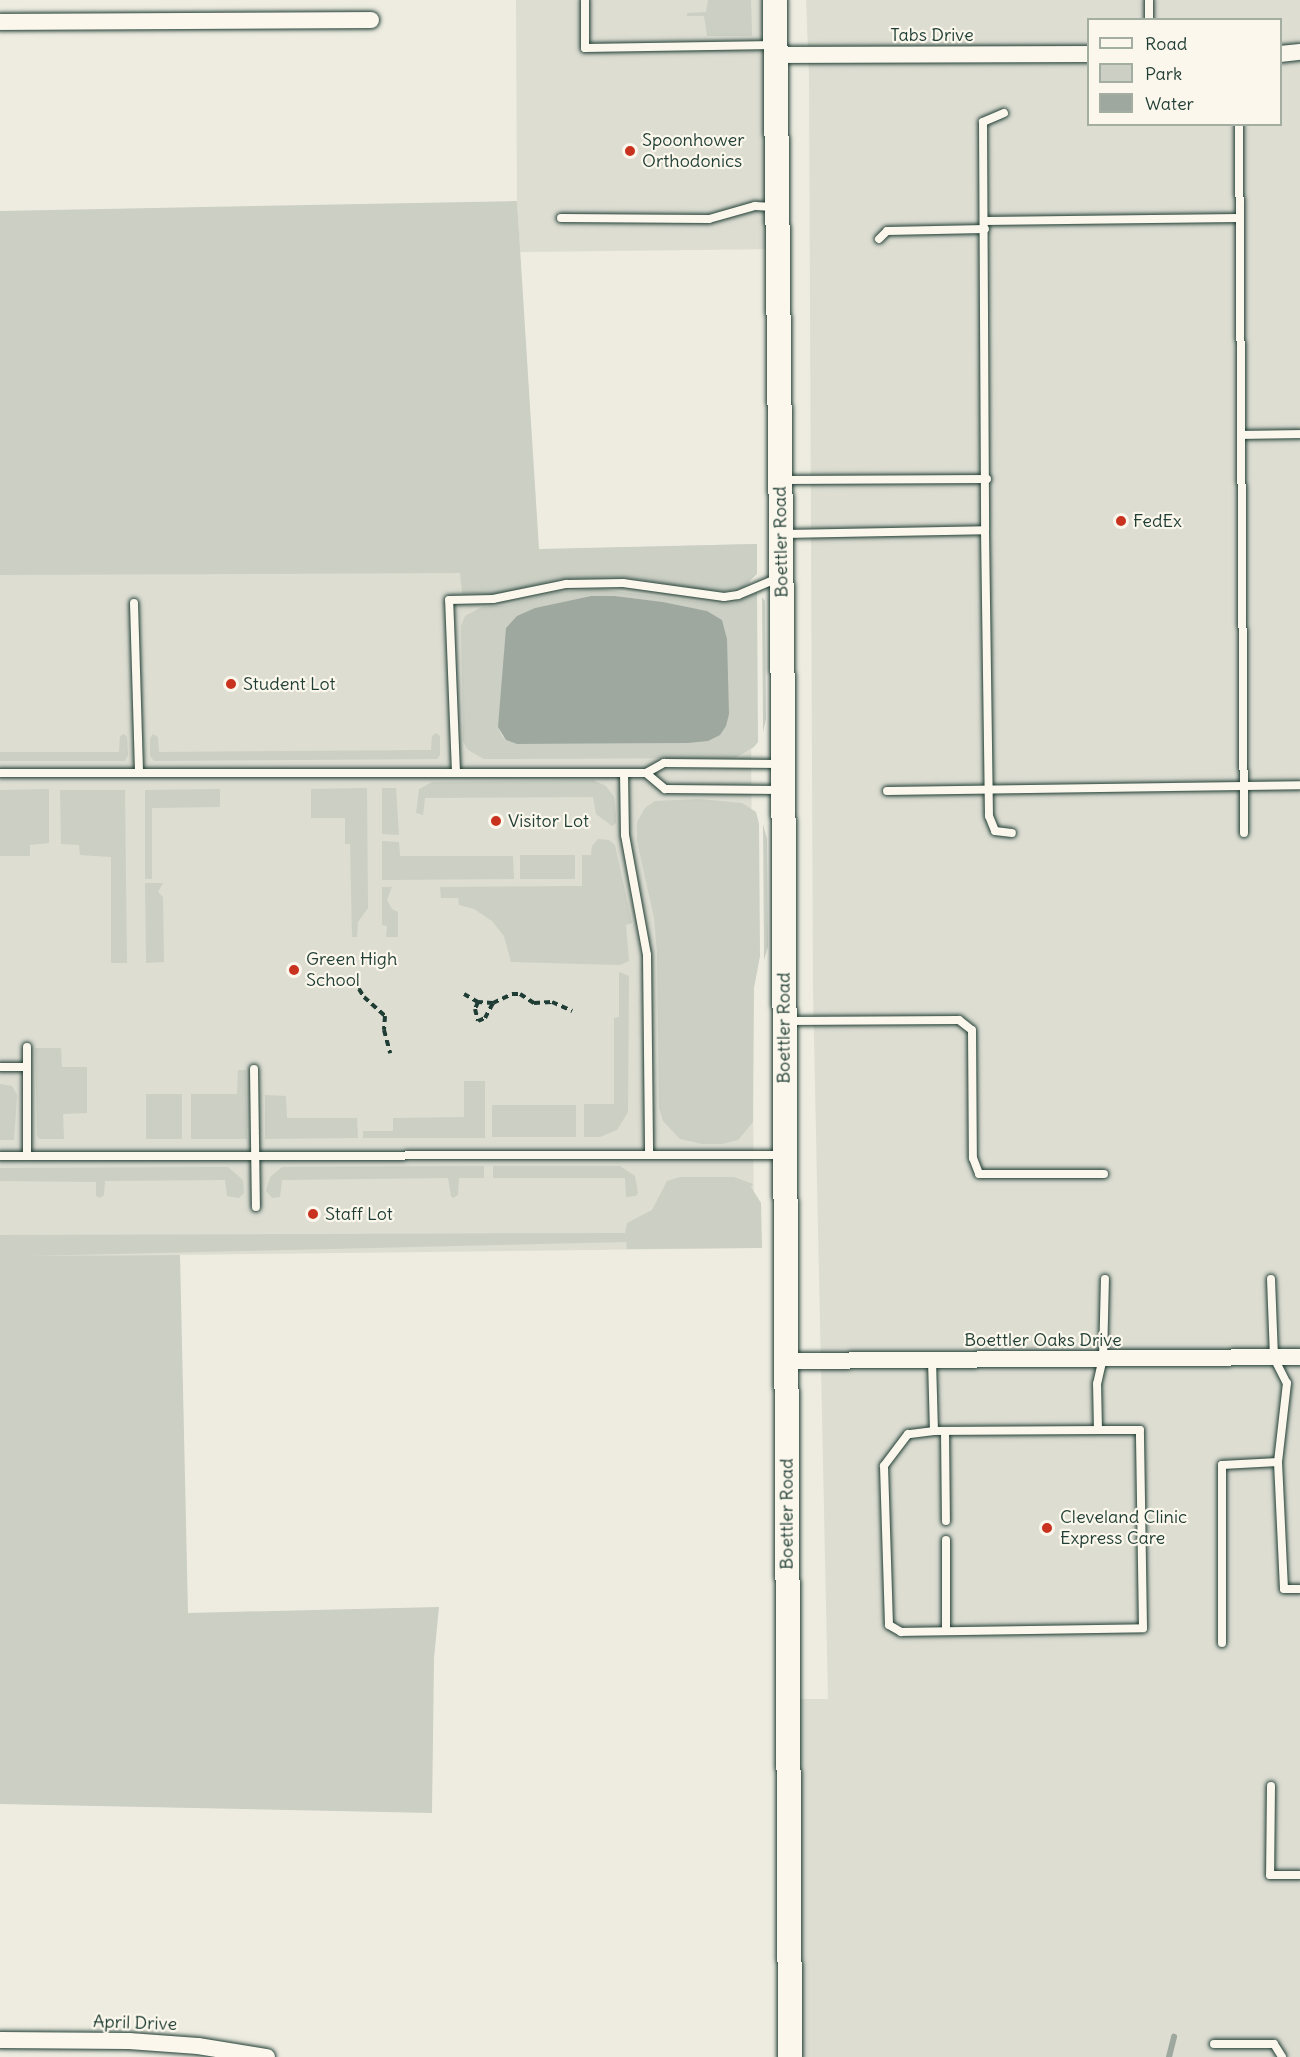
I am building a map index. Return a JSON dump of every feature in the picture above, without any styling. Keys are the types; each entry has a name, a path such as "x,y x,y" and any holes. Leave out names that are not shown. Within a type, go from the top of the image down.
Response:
{"street":[{"name":"Boettler Road","path":"775,0 783,764 790,2057"},
{"path":"0,22 372,20"},
{"name":"Tabs Drive","path":"776,50 1087,54"},
{"path":"1282,54 1300,52"},
{"name":"Boettler Oaks Drive","path":"786,1361 1300,1357"},
{"name":"April Drive","path":"0,2040 129,2041 198,2046 267,2057"}],"lane":[{"path":"585,0 585,48 776,50"},
{"path":"1149,0 1149,18"},
{"path":"1004,113 983,122 987,479 985,530 989,816 995,831 1012,833"},
{"path":"1239,126 1244,833"},
{"path":"561,218 709,219 755,206 778,207"},
{"path":"879,239 887,231 985,225 1239,218"},
{"path":"1241,435 1300,434"},
{"path":"780,480 987,479"},
{"path":"781,534 985,530"},
{"path":"456,772 449,600 493,599 578,584 623,583 724,597 738,595 781,576"},
{"path":"134,603 139,773"},
{"path":"0,773 646,773 664,763 783,764"},
{"path":"624,773 625,835 647,955 649,1155"},
{"path":"646,773 665,789 783,790"},
{"path":"887,790 988,791 1300,785"},
{"path":"784,1021 959,1020 972,1030 973,1158 979,1174 1104,1174"},
{"path":"27,1047 27,1156"},
{"path":"0,1068 27,1067"},
{"path":"254,1069 256,1207"},
{"path":"0,1156 784,1155"},
{"path":"1098,1430 1097,1384 1103,1359 1105,1279"},
{"path":"1271,1279 1274,1358 1287,1383 1278,1462 1284,1589 1300,1589"},
{"path":"932,1360 934,1431"},
{"path":"1098,1430 1140,1430 1143,1628 901,1632 889,1625 884,1466 908,1434 934,1431 1098,1430"},
{"path":"945,1431 946,1521"},
{"path":"1222,1643 1222,1465 1278,1462"},
{"path":"946,1540 946,1631"},
{"path":"1270,1786 1270,1875 1300,1875"},
{"path":"1214,2044 1274,2044 1282,2057"}],"path":[{"path":"357,978 359,989 364,997 386,1016 384,1030 390,1053"},
{"path":"464,994 478,1002 493,1003 512,994 520,994 534,1003 552,1002 572,1011"},
{"path":"478,1002 475,1009 478,1021 485,1018 493,1003"}],"shaded area":[{"path":"516,0 775,0 778,249 520,252 517,201"},
{"path":"806,0 1300,0 1300,2057 790,2057 788,1699 828,1699 813,992 809,75"},
{"path":"750,544 754,1248 0,1257 0,554 188,559"}],"green space":[{"path":"708,0 751,0 752,36 707,36 704,16 687,16 687,13 706,12"},
{"path":"517,201 539,549 757,544 757,574 743,587 728,591 706,590 625,577 609,577 559,579 497,594 462,593 460,573 0,575 0,211"},
{"path":"599,589 718,604 735,603 757,592 758,742 754,747 735,758 484,759 468,750 463,741 461,626 465,616 482,607 507,605 557,592","holes":["591,596 615,596 663,602 707,611 721,620 727,639 688,743 517,744 506,740 498,727 535,608"]},
{"path":"762,597 765,601 766,719 763,732"},
{"path":"436,733 440,736 440,755 437,759 154,761 150,756 150,739 153,734 158,737 159,752 431,750 432,736"},
{"path":"124,734 127,737 128,755 125,761 0,761 0,752 119,752 120,736"},
{"path":"593,780 606,786 614,797 616,823 612,826 596,814 593,797 425,798 423,815 416,813 419,789 432,782"},
{"path":"367,788 368,908 358,922 357,937 352,937 350,844 345,844 345,818 311,818 311,789"},
{"path":"382,788 396,788 399,835 382,834"},
{"path":"49,789 49,843 30,845 30,856 0,856 0,790"},
{"path":"220,789 220,807 152,808 152,879 145,879 145,790"},
{"path":"60,790 125,790 127,963 111,963 111,857 80,855 79,845 61,844"},
{"path":"699,799 742,803 756,812 759,824 760,956 754,988 753,1122 738,1140 722,1144 702,1144 680,1139 663,1121 659,1108 657,952 654,918 637,841 637,822 645,808 655,801"},
{"path":"763,824 767,839 768,947 764,960"},
{"path":"598,839 609,840 615,845 632,923 626,925 629,961 620,965 511,962 504,936 492,921 474,909 459,905 458,898 441,898 440,887 582,886 582,855 591,855 592,846"},
{"path":"382,841 399,842 400,856 513,856 514,879 382,880"},
{"path":"520,855 575,855 575,879 520,879"},
{"path":"145,883 163,883 158,892 163,897 164,962 146,963"},
{"path":"382,887 392,887 387,900 392,909 398,912 398,937 386,937 387,926 382,925"},
{"path":"619,972 629,976 628,1112 617,1130 600,1137 584,1137 584,1104 614,1104 614,1018 619,1017"},
{"path":"35,1048 61,1048 62,1067 87,1067 87,1113 63,1114 64,1139 39,1139 37,1135"},
{"path":"238,1070 246,1070 247,1139 191,1139 191,1094 237,1094"},
{"path":"464,1081 485,1081 485,1138 363,1138 363,1131 393,1131 393,1118 464,1117"},
{"path":"0,1084 12,1086 17,1095 14,1140 0,1140"},
{"path":"146,1094 182,1094 182,1139 146,1139"},
{"path":"265,1095 286,1096 287,1118 357,1118 358,1138 265,1139"},
{"path":"492,1105 576,1105 576,1137 492,1137"},
{"path":"484,1166 484,1178 459,1178 458,1195 453,1198 448,1178 282,1180 280,1197 272,1198 266,1191 270,1177 282,1167"},
{"path":"493,1166 620,1166 635,1176 638,1193 636,1196 626,1197 625,1178 493,1178"},
{"path":"228,1167 243,1180 244,1193 239,1198 227,1196 225,1180 105,1181 104,1195 100,1198 96,1196 96,1182 0,1181 0,1168"},
{"path":"680,1177 734,1177 753,1184 751,1187 761,1203 762,1248 627,1249 626,1242 26,1256 180,1255 188,1613 439,1607 434,1658 432,1813 0,1804 0,1235 625,1233 627,1223 652,1210 667,1181"}],"water":[{"path":"591,596 615,596 663,602 707,611 722,620 727,639 729,714 726,726 720,735 708,741 688,743 517,744 506,740 498,727 506,628 517,616 535,608"}],"waterway":[{"path":"1169,2057 1174,2037"}],"place":[{"name":"Spoonhower Orthodonics","path":"630,151"},
{"name":"FedEx","path":"1121,521"},
{"name":"Student Lot","path":"231,684"},
{"name":"Visitor Lot","path":"496,821"},
{"name":"Green High School","path":"294,970"},
{"name":"Staff Lot","path":"313,1214"},
{"name":"Cleveland Clinic Express Care","path":"1047,1528"}]}
